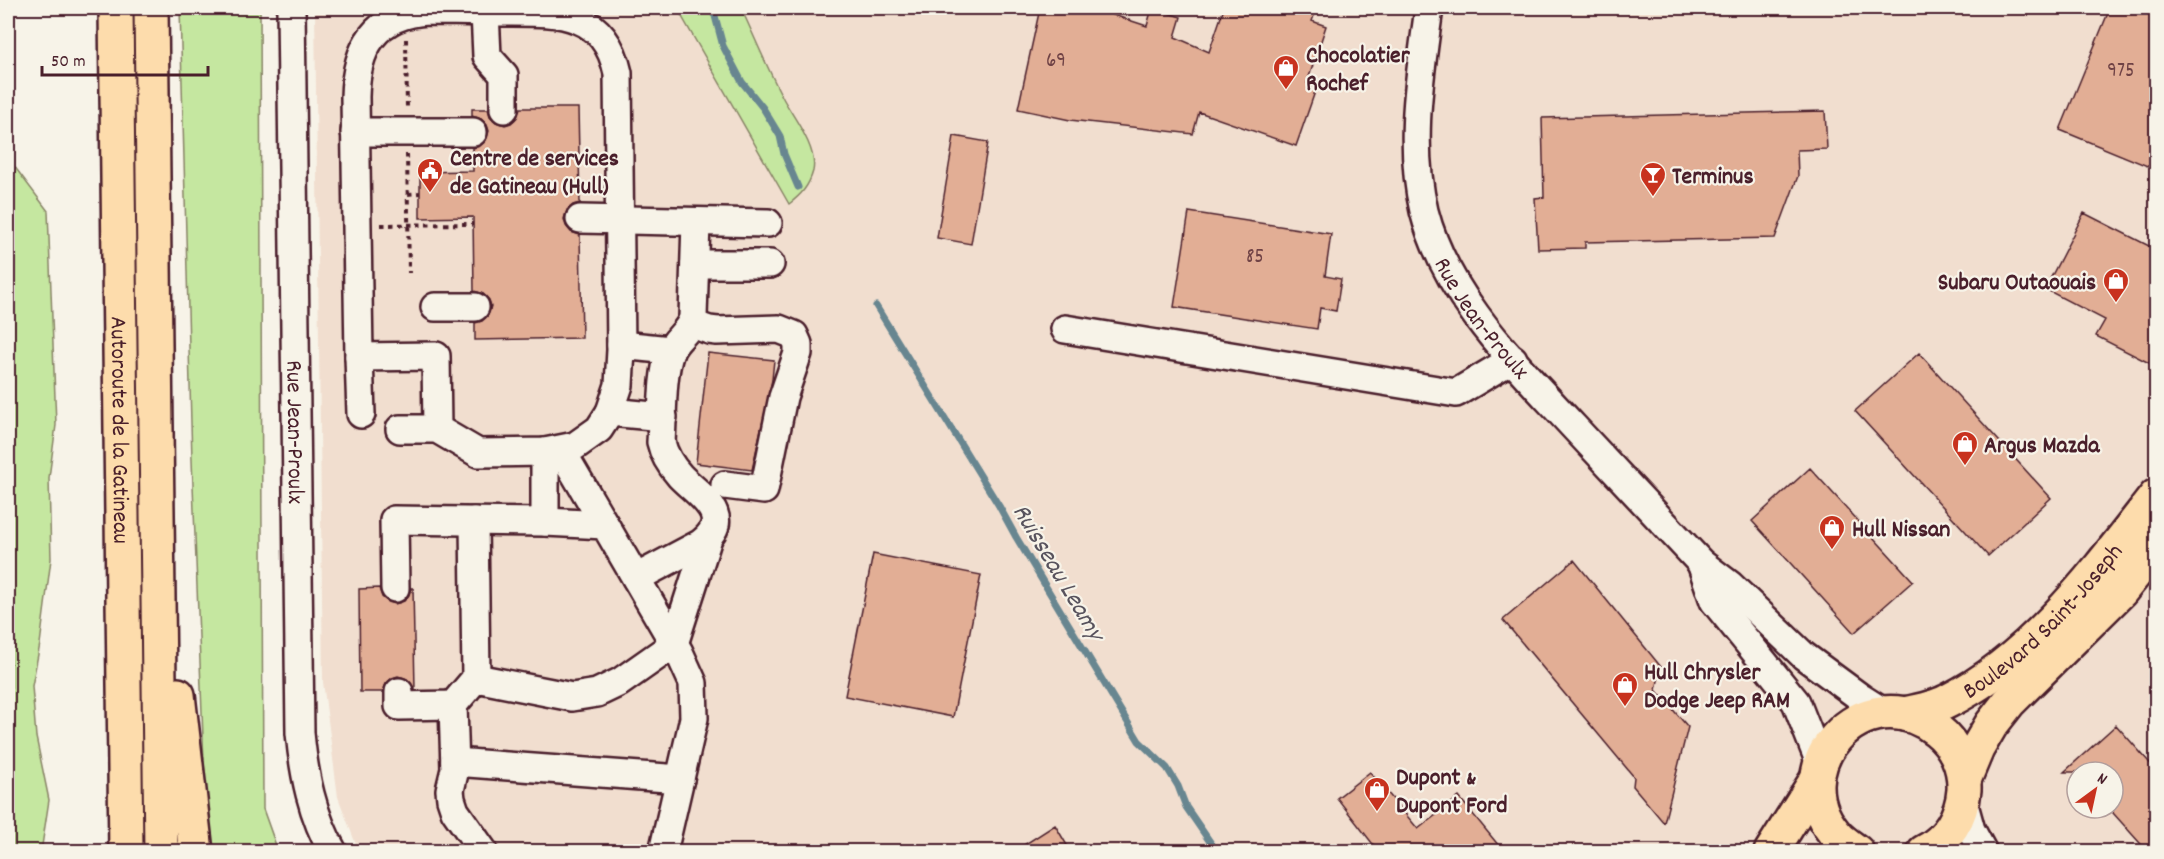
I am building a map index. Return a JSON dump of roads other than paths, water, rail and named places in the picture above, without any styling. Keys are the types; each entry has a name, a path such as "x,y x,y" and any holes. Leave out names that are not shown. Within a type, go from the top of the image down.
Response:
{"main road":[{"name":"Autoroute de la Gatineau","path":"116,8 126,852"},
{"name":"Autoroute de la Gatineau","path":"151,8 161,852"},
{"name":"Boulevard Saint-Joseph","path":"1819,771 1827,747 1851,723 1867,716 1926,709 1947,702 1989,676 2019,652 2081,592 2157,496"},
{"path":"157,521 196,852"},
{"name":"Boulevard Saint-Joseph","path":"1923,852 1946,835 1957,819 1977,749 1991,725 2009,702 2121,591 2157,547"},
{"path":"1894,713 1926,722 1946,736 1958,757 1964,791"},
{"path":"104,852 125,728"},
{"path":"1772,852 1819,771"},
{"path":"1819,771 1818,801 1826,822 1840,839 1857,852"}],"street":[{"name":"Rue Jean-Proulx","path":"291,8 300,733 304,767 315,813 333,852"},
{"name":"Rue Jean-Proulx","path":"1429,8 1419,83 1415,138 1416,164 1424,212 1432,237 1460,293 1482,324 1513,359 1701,563 1730,585 1804,656 1861,698 1894,713"},
{"path":"361,414 355,132 357,65 364,48 376,33 391,21 409,14 428,11 543,12 566,15 591,26 609,47 616,64 618,82 621,345 619,385 610,412 592,436 575,446 553,451 478,453 437,429 400,429"},
{"path":"485,12 487,57 504,75 504,109"},
{"path":"355,132 473,132"},
{"path":"580,219 768,224"},
{"path":"692,324 717,331 779,328 794,335 798,344 792,373 783,397 764,490 721,486 699,492 682,477 663,451 666,373 670,350 674,342 692,324 696,222"},
{"path":"695,264 770,264"},
{"path":"435,308 475,307"},
{"path":"1065,329 1456,393 1513,359"},
{"path":"621,345 670,350"},
{"path":"359,357 436,356 437,429"},
{"path":"610,412 663,417"},
{"path":"545,522 553,451"},
{"path":"553,451 605,525 688,672 694,696 694,717 663,852"},
{"path":"476,678 562,696 585,696 620,682 674,644 713,528 721,486"},
{"path":"395,588 394,520 605,525"},
{"path":"474,521 476,678 453,705 455,762 451,799 455,811 484,852"},
{"path":"636,578 708,538"},
{"name":"Rue Jean-Proulx","path":"1701,563 1714,600 1797,702 1819,771"},
{"path":"399,692 399,706 453,705"},
{"path":"455,762 680,779"},
{"path":"1964,791 1971,830 1983,852"}],"waterway":[{"name":"Ruisseau Leamy","path":"710,8 715,16 723,46 742,82 763,108 780,136 784,154 798,187"},
{"name":"Ruisseau Leamy","path":"876,306 1139,741 1167,768 1178,786 1186,807 1217,852"}],"place":[{"name":"Chocolatier Rochef","path":"1286,91"},
{"name":"Centre de services de Gatineau (Hull)","path":"430,194"},
{"name":"Terminus","path":"1653,198"},
{"name":"Subaru Outaouais","path":"2116,304"},
{"name":"Argus Mazda","path":"1965,467"},
{"name":"Hull Nissan","path":"1832,551"},
{"name":"Hull Chrysler Dodge Jeep RAM","path":"1625,708"},
{"name":"Dupont & Dupont Ford","path":"1377,813"}]}
